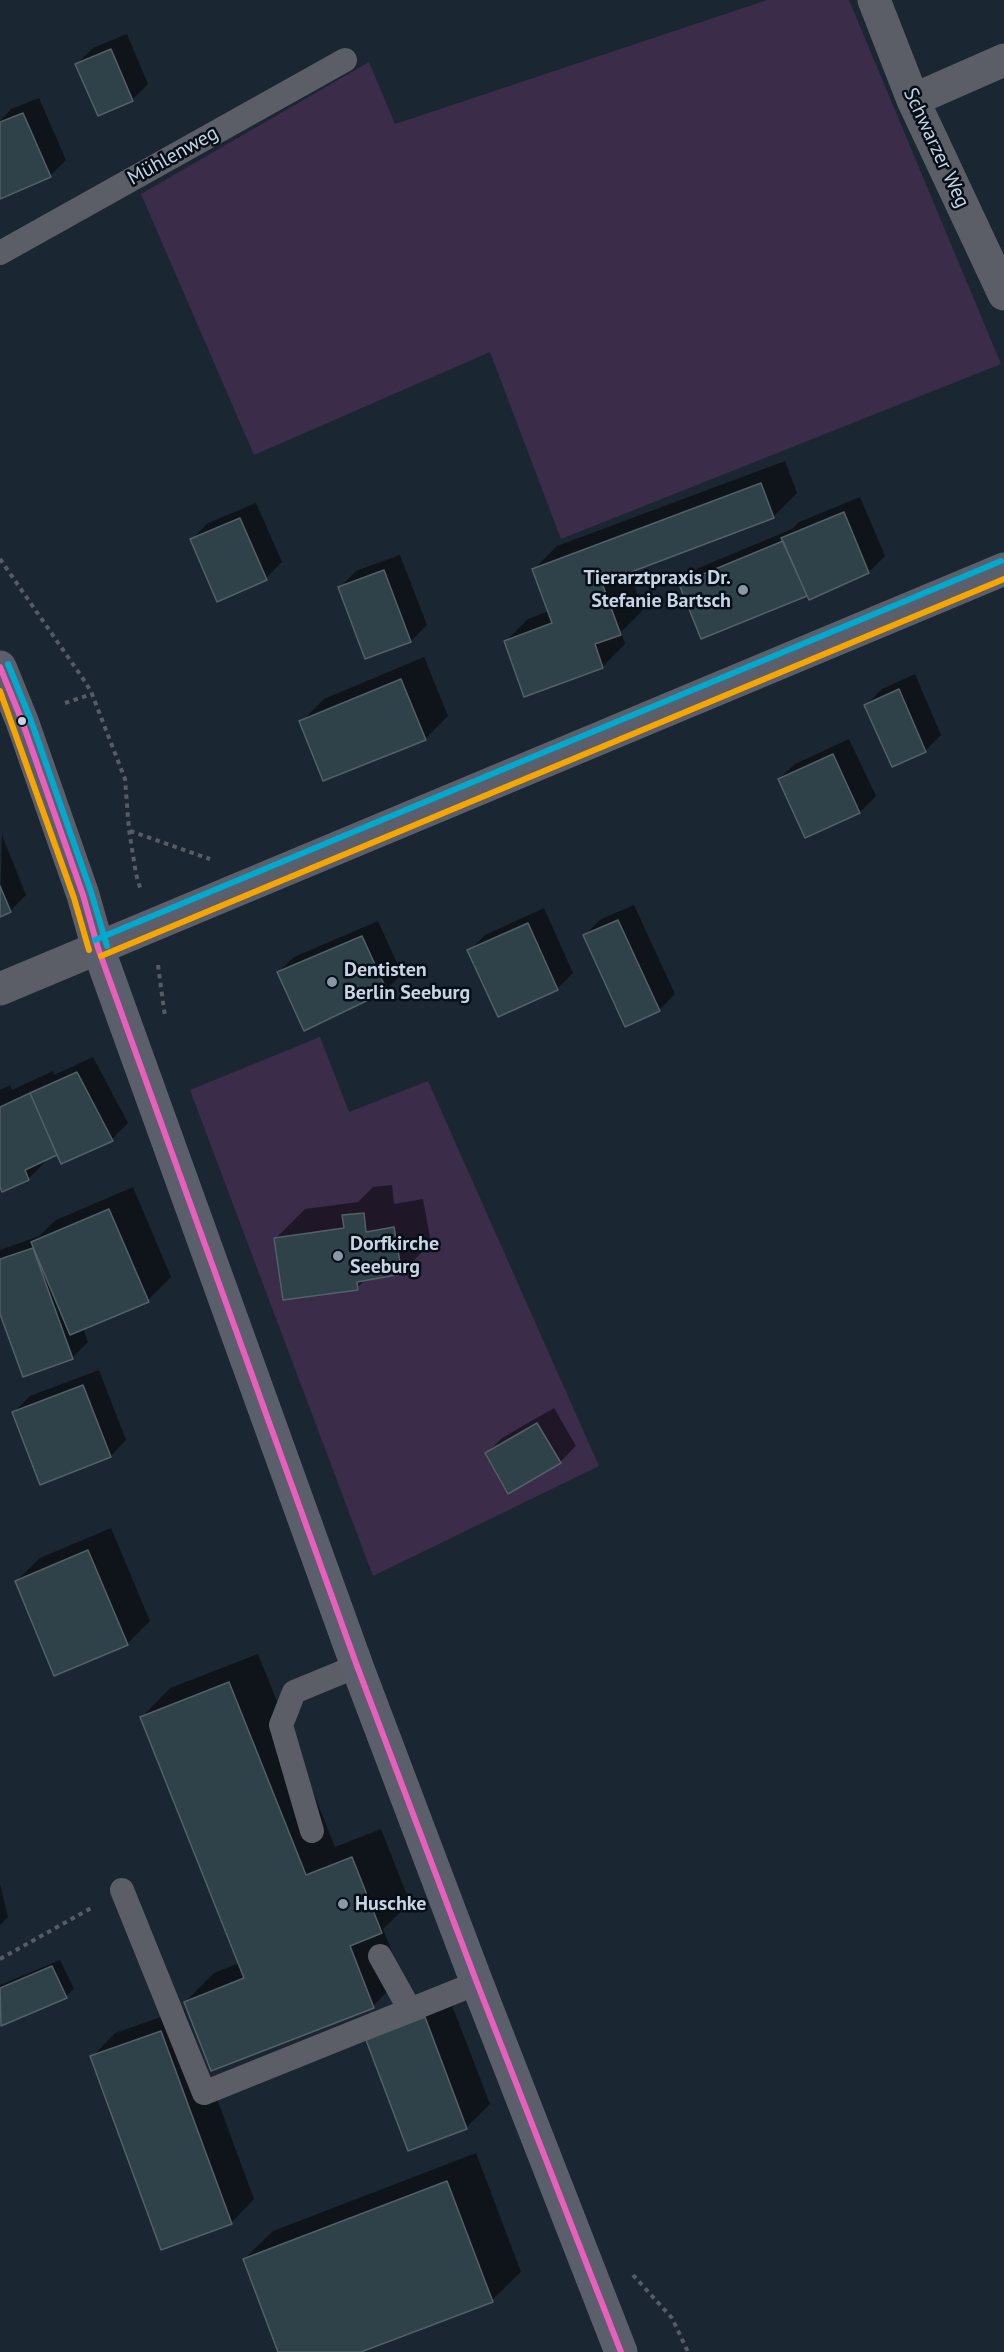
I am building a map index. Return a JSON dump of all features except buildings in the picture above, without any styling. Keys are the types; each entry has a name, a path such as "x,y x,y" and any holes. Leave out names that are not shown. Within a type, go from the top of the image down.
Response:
{"main road":[{"path":"98,948 1004,569"},
{"path":"0,667 22,721 83,895 98,948 357,1666 477,1983 621,2352"}],"street":[{"name":"Schwarzer Weg","path":"874,0 913,100 1004,294"},
{"path":"913,100 1004,60"},
{"path":"0,989 98,948"}],"lane":[{"name":"Mühlenweg","path":"0,253 345,60"},
{"path":"312,1831 282,1725 294,1692 357,1666"},
{"path":"122,1890 204,2093 477,1983"},
{"path":"380,1956 410,2010"}],"path":[{"path":"0,559 92,694 125,778 129,830 141,891"},
{"path":"65,703 92,694"},
{"path":"129,830 211,860"},
{"path":"0,1959 122,1890"}],"shaded area":[{"path":"767,0 849,0 1001,364 561,539 490,352 254,455 141,194 369,62 395,124"},
{"path":"320,1037 349,1112 428,1081 599,1466 373,1576 190,1090"}],"transit line":[{"path":"95,940 1001,561"},
{"path":"101,956 1004,579"},
{"path":"8,664 30,718 91,892 107,946"},
{"path":"0,667 22,721 83,895 98,948 357,1666 477,1983 621,2352"},
{"path":"0,691 74,898 89,950"}],"place":[{"name":"Tierarztpraxis Dr. Stefanie Bartsch","path":"743,590"},
{"name":"Dentisten Berlin Seeburg","path":"332,982"},
{"name":"Dorfkirche Seeburg","path":"338,1256"},
{"name":"Huschke","path":"343,1904"}]}
